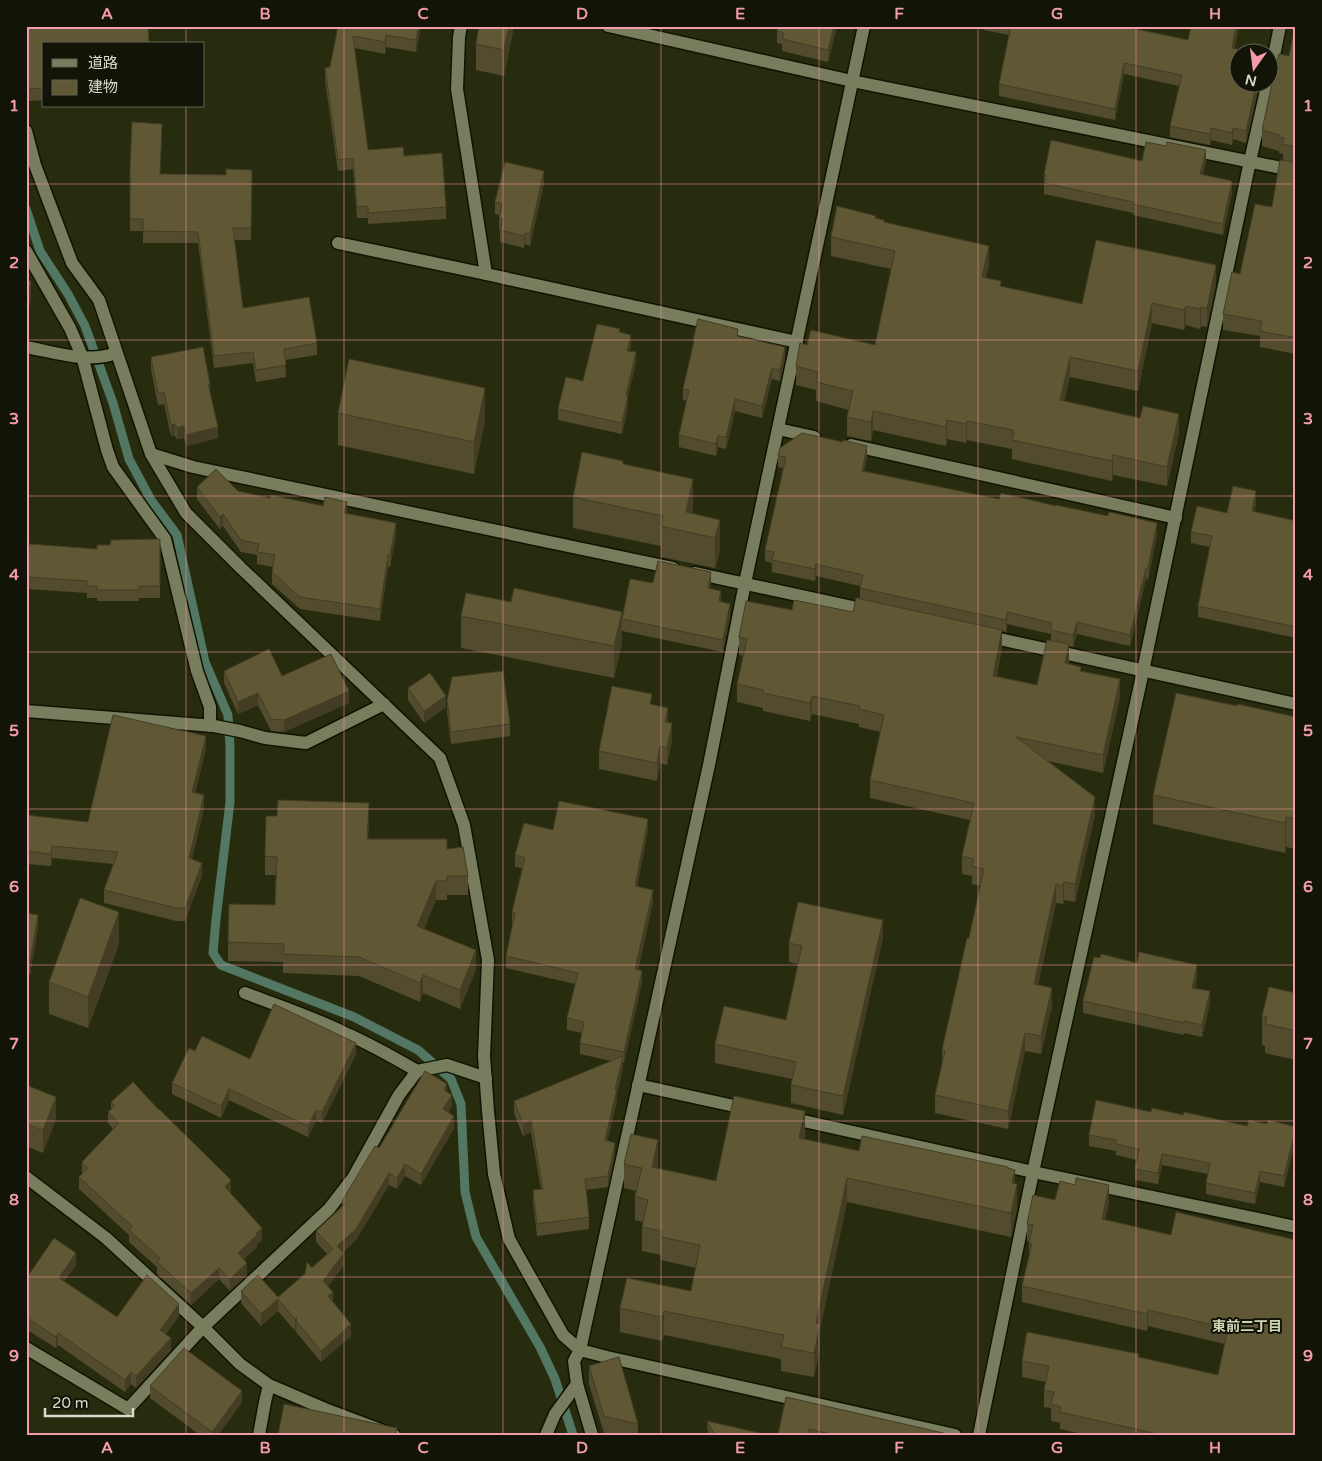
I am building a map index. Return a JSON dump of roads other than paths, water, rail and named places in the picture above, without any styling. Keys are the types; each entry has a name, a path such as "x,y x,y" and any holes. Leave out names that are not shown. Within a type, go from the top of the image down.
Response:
{"street":[{"path":"461,26 457,89 486,274"},
{"path":"608,26 852,81 1250,161 1296,172"},
{"path":"592,1435 575,1387 574,1361 580,1350 709,765 745,583 864,26"},
{"path":"1277,42 1280,26"},
{"path":"979,1435 1033,1172 1176,518 1266,92"},
{"path":"26,131 35,165 72,263 99,300 111,355 151,454 186,513 240,568 440,758 464,825 488,960 484,1056 494,1174 509,1239 563,1335 580,1350 617,1360 955,1435"},
{"path":"338,243 797,342"},
{"path":"26,251 85,357 107,450 113,467 165,539 197,671 210,707 212,726"},
{"path":"26,347 85,357 111,355"},
{"path":"778,429 1176,518"},
{"path":"151,454 193,467 881,613"},
{"path":"978,635 1296,704"},
{"path":"26,711 212,726 240,730 265,738 306,744 384,704"},
{"path":"245,993 344,1032 421,1070 447,1065 486,1078"},
{"path":"26,1348 128,1409 203,1327 329,1208 353,1178 399,1096 421,1070"},
{"path":"638,1085 763,1112"},
{"path":"782,1117 1296,1227"},
{"path":"26,1177 106,1238 203,1327 240,1364 269,1386 394,1435"},
{"path":"259,1435 269,1386"},
{"path":"546,1435 555,1414 575,1387"}],"waterway":[{"path":"26,209 40,251 68,294 85,326 113,403 129,459 151,500 177,535 205,662 228,715 230,802 213,953 221,965 354,1017 418,1050 451,1079 461,1104 465,1192 476,1237 540,1347 555,1379 573,1435"}],"district":[{"name":"東前二丁目","path":"1247,1326"}]}
